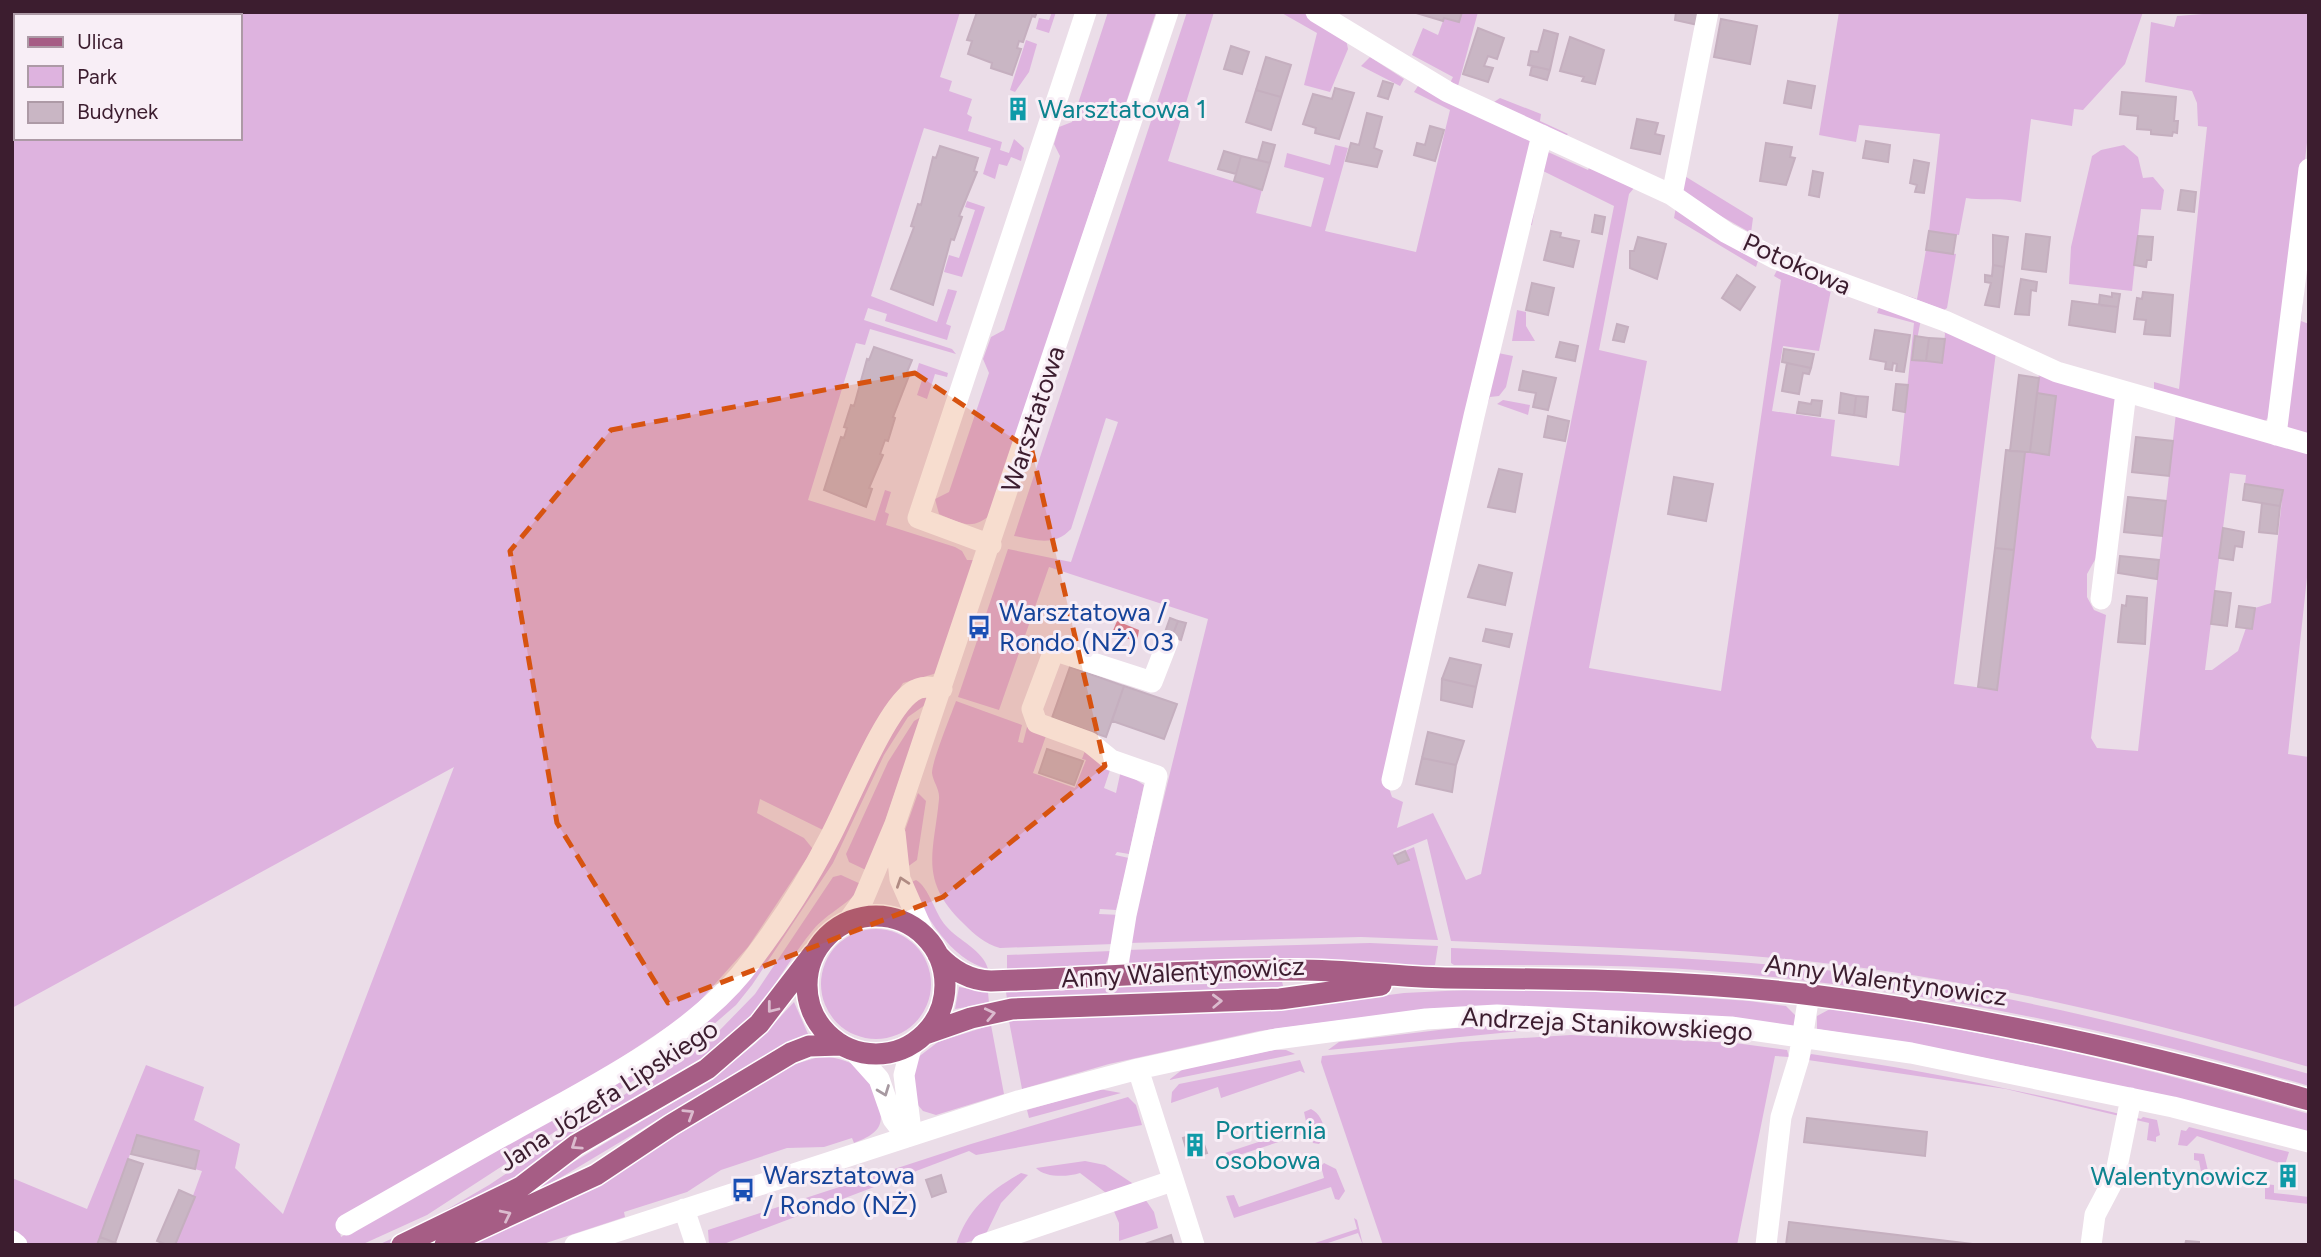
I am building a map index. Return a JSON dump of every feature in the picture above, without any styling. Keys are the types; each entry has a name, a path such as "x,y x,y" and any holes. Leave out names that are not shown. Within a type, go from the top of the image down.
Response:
{"main road":[{"path":"875,915 893,918 925,936 938,955 945,982 943,1001 918,1039 883,1053 847,1047 823,1030 811,1010 807,976 813,954 830,932 848,921 875,915"},
{"name":"Jana Józefa Lipskiego","path":"402,1245 521,1187 576,1145 706,1069 760,1024 813,954"},
{"name":"Anny Walentynowicz","path":"938,955 959,973 983,981 1303,970 1446,978 1631,981 1809,995 1933,1012 2063,1036 2168,1061 2309,1100"},
{"name":"Anny Walentynowicz","path":"918,1039 971,1018 1012,1009 1280,999 1446,978"},
{"name":"Jana Józefa Lipskiego","path":"445,1245 596,1175 671,1125 791,1053 809,1046 847,1047"}],"street":[{"path":"991,545 918,519 1086,12"},
{"name":"Warsztatowa","path":"848,921 863,900 895,824 1168,12"},
{"name":"Potokowa","path":"1316,12 1448,92 1672,195 1727,233 1776,260 1945,321 2057,372 2309,444"},
{"path":"1672,195 1708,12"},
{"path":"1392,780 1474,416 1542,135"},
{"path":"2276,435 2309,169"},
{"path":"2101,599 2126,392"},
{"path":"1116,976 1126,915 1157,776 1111,760 1089,742 1037,723 1032,709 1053,653 1062,653 1152,682 1168,641"},
{"path":"346,1226 590,1088 672,1035 715,1000 752,961 805,878 828,841 871,753 904,699 918,688 942,689"},
{"name":"Warsztatowa","path":"895,824 894,848 900,878 925,936"},
{"path":"1766,1245 1781,1117 1803,1037 1809,995"},
{"name":"Andrzeja Stanikowskiego","path":"575,1245 1037,1095 1138,1069 1276,1039 1466,1015 1696,1024 1803,1037 1962,1062 2131,1098 2309,1142"},
{"path":"907,1137 910,1123 904,1076 918,1039"},
{"path":"847,1047 879,1079 894,1119 907,1137"},
{"path":"1138,1069 1194,1245"},
{"path":"2091,1245 2095,1215 2115,1177 2131,1098"},
{"path":"982,1245 1172,1181"},
{"path":"684,1209 696,1245"},
{"path":"12,1241 18,1245"}],"highlighted area":[{"path":"915,373 1032,451 1105,766 943,897 668,1003 557,823 510,551 611,430"}],"green space":[{"path":"12,12 960,12 940,77 952,81 949,91 972,99 967,114 972,117 968,131 1002,142 1000,150 1009,153 1014,139 1024,148 1021,161 1011,157 1007,166 999,164 995,179 983,174 991,148 924,128 871,296 937,322 948,289 957,291 946,324 951,326 947,340 885,321 887,314 868,308 864,320 952,349 956,354 870,329 865,345 856,343 808,500 875,521 885,490 891,492 885,512 889,514 886,525 955,547 962,551 967,560 975,560 937,673 903,683 861,752 823,830 760,799 757,813 804,838 813,849 748,947 690,1012 601,1071 338,1224 341,1237 714,1014 883,741 914,699 928,697 925,705 908,717 884,755 833,863 752,985 736,1005 697,1039 427,1215 361,1245 175,1245 202,1171 195,1169 199,1151 137,1135 97,1245 30,1245 12,1232 12,1178 87,1209 146,1065 204,1087 194,1120 240,1144 235,1168 283,1214 454,767 12,1008"},
{"path":"1052,12 1056,12 1049,33 1036,29 1039,18 1049,20"},
{"path":"1108,12 1156,12 990,515 977,523 966,524 939,514 935,499 949,492 989,373 983,359 991,337 1004,330 1060,156 1054,144 1059,127 1072,122"},
{"path":"1187,12 1214,12 1168,161 1262,190 1256,213 1311,227 1324,178 1284,167 1287,153 1330,165 1335,145 1348,148 1325,231 1416,252 1450,110 1414,92 1420,83 1483,117 1525,132 1535,140 1437,547 1386,779 1392,797 1403,802 1397,828 1433,813 1466,880 1481,874 1614,206 1541,170 1532,225 1528,226 1502,340 1497,339 1538,168 1548,152 1588,170 1591,164 1644,189 1644,192 1634,188 1629,194 1599,350 1647,361 1589,668 1721,691 1781,280 1774,276 1778,268 1831,290 1819,351 1783,346 1772,411 1835,420 1831,456 1899,466 1914,323 1877,313 1879,307 1921,319 1913,360 1942,363 1945,334 1943,328 1996,352 1954,684 1997,690 2025,452 2049,454 2056,396 2037,393 2039,373 2119,399 2101,549 2087,574 2087,597 2094,610 2106,615 2091,738 2097,748 2138,751 2176,413 2309,451 2309,559 2288,754 2309,757 2309,1067 2195,1035 2081,1008 1907,974 1749,956 1451,941 1427,839 1393,853 1399,864 1408,860 1405,851 1414,847 1438,940 1361,937 1128,943 1208,619 1049,567 999,710 958,697 1008,549 1071,562 1118,422 1106,418 1071,529 1065,535 1051,540 1014,536","holes":["2230,473 2246,475 2245,484 2283,490 2271,603 2255,608 2252,628 2246,628 2238,651 2212,670 2205,670"]},
{"path":"1280,12 1305,12 1346,39 1348,49 1330,92 1304,85 1317,33"},
{"path":"1462,12 1478,12 1458,86 1449,85 1453,77 1412,55 1423,28 1438,35 1444,18"},
{"path":"1839,12 2143,12 2125,64 2083,110 2074,109 2072,126 2031,119 2021,202 1966,198 1959,235 1929,231 1940,134 1859,125 1856,142 1819,135"},
{"path":"2229,12 2309,12 2309,125 2285,335 2272,414 2261,425 2154,394 2154,382 2179,389 2207,127 2198,126 2197,103 2192,91 2145,82 2151,22 2174,27 2177,16"},
{"path":"1026,40 1037,44 1029,72 1015,92 1010,90"},
{"path":"1370,57 1404,79 1400,86 1361,66"},
{"path":"1500,98 1541,114 1540,121 1568,134 1566,136 1491,104"},
{"path":"2124,145 2138,157 2143,178 2153,177 2164,190 2161,210 2141,209 2132,291 2069,284 2071,247 2092,156 2101,150"},
{"path":"1683,175 1753,218 1751,233 1680,193"},
{"path":"967,201 985,207 962,277 944,272 949,255 959,258 975,210 965,207"},
{"path":"1676,207 1758,261 1756,267 1674,218"},
{"path":"2309,212 2309,269 2306,272 2301,321 2309,324 2309,438 2289,431 2286,423"},
{"path":"1926,250 1956,254 1947,308 1944,310 1902,294 1917,299"},
{"path":"1517,310 1526,312 1526,326 1535,341 1512,341"},
{"path":"1493,352 1513,356 1506,387 1499,396 1490,397 1488,402 1483,400"},
{"path":"919,363 948,373 947,377 935,374 927,399 917,395 923,377 916,374"},
{"path":"1503,400 1530,405 1528,415 1497,404"},
{"path":"956,701 1022,725 1018,742 1023,743 1027,727 1047,733 1033,773 1075,788 1086,760 1082,759 1086,748 1111,767 1104,788 1116,793 1121,770 1144,785 1129,854 1117,852 1115,855 1129,858 1116,910 1100,909 1099,914 1121,915 1114,944 1000,948 976,935 940,894 932,865 939,795 932,773"},
{"path":"921,717 868,871 849,862 846,854 888,762 914,721"},
{"path":"918,793 926,801 917,860 903,870 904,833"},
{"path":"841,875 863,885 813,930 755,1011 721,1045 633,1106 520,1176 416,1234 397,1242 378,1245 417,1227 489,1185 717,1033 755,994 833,877"},
{"path":"916,880 925,888 946,926 981,956 988,969 962,956 941,935 907,884"},
{"path":"876,929 897,933 915,945 927,963 931,984 927,1005 915,1023 897,1035 876,1039 855,1035 837,1023 825,1005 821,984 825,963 837,945 855,933"},
{"path":"1370,943 1438,946 1435,965 1306,959 1129,964 1126,950"},
{"path":"1451,948 1757,964 1916,982 2029,1003 2197,1043 2309,1074 2309,1086 2158,1045 1929,998 1775,977 1697,970 1606,966 1454,965 1451,963"},
{"path":"1112,951 1105,965 1007,969 1007,955"},
{"path":"1282,981 1283,986 1277,987 1007,999 1006,992"},
{"path":"959,987 988,992 989,1003 955,1009"},
{"path":"1486,989 1620,992 1749,1001 1786,1006 1796,1016 1794,1026 1435,1008 1259,1031 1109,1064 1022,1089 1009,1021 1280,1009 1404,993"},
{"path":"794,1002 808,1034 784,1044 535,1193 532,1187 712,1079 756,1043"},
{"path":"1830,1009 2012,1040 2190,1082 2309,1114 2309,1133 2064,1074 1817,1029 1817,1016"},
{"path":"991,1025 1004,1094 936,1115 923,1111 911,1097 917,1058 938,1042"},
{"path":"1472,1026 1551,1028 1328,1050 1339,1042"},
{"path":"1571,1035 1735,1043 1787,1050 1789,1057 1775,1056 1737,1245 1383,1245 1321,1062 1322,1056 1461,1042"},
{"path":"1273,1050 1286,1050 1295,1054 1169,1080 1183,1069"},
{"path":"1811,1054 1936,1075 2019,1091 2141,1119 2143,1117 2157,1120 2160,1135 2156,1137 2156,1142 2147,1140 2149,1123 2006,1089 1808,1060"},
{"path":"822,1056 850,1063 860,1068 869,1079 881,1118 877,1130 864,1139 854,1143 852,1138 824,1147 787,1148 721,1170 687,1192 624,1212 625,1217 540,1245 459,1245 620,1170 792,1065"},
{"path":"1300,1060 1305,1073 1300,1071 1221,1098 1218,1087 1171,1103 1172,1092 1179,1084"},
{"path":"1099,1089 1121,1093 1029,1118 1027,1110"},
{"path":"1128,1097 1136,1105 1142,1125 976,1155 969,1151 721,1245 709,1245 708,1230 971,1144"},
{"path":"1311,1109 1319,1116 1323,1125 1324,1135 1319,1144 1313,1143 1309,1132 1227,1159 1225,1153 1307,1126 1304,1112"},
{"path":"2189,1127 2289,1152 2285,1165 2197,1136 2187,1146 2178,1145 2181,1130 2186,1131"},
{"path":"2194,1153 2204,1154 2209,1175 2214,1176 2215,1183 2203,1182 2199,1161 2194,1160"},
{"path":"1085,1161 1105,1165 1138,1187 1110,1196 1080,1173 1057,1176 1045,1174 1036,1168"},
{"path":"1324,1163 1336,1169 1345,1191 1339,1200 1335,1199 1331,1187 1234,1218 1226,1196 1234,1195 1239,1207 1324,1178 1321,1166"},
{"path":"1021,1173 1028,1175 1001,1203 984,1238 956,1245 966,1222 989,1194"},
{"path":"2265,1184 2274,1185 2274,1193 2309,1197 2309,1204 2265,1199"},
{"path":"1145,1199 1154,1212 1158,1228 1119,1241 1119,1223 1113,1209"},
{"path":"1354,1218 1357,1220 1363,1245 1358,1233 1322,1245 1309,1245 1357,1229"}],"shaded area":[{"path":"1117,621 1139,630 1137,642 1112,633"}],"building":[{"path":"977,12 1037,12 1035,17 1032,16 1023,42 1019,41 1017,48 1021,49 1012,75 991,68 992,63 968,54 972,41 967,40"},
{"path":"1413,12 1462,12 1459,22 1444,18 1443,21"},
{"path":"1676,12 1701,12 1698,25 1675,20"},
{"path":"1721,19 1757,26 1750,64 1714,57"},
{"path":"1478,28 1504,38 1497,59 1488,56 1484,66 1493,68 1488,82 1463,74"},
{"path":"1544,30 1558,34 1550,70 1528,65 1531,51 1538,52"},
{"path":"1570,37 1604,50 1595,84 1582,81 1584,77 1560,71"},
{"path":"1231,46 1249,52 1242,74 1224,69"},
{"path":"1266,57 1291,65 1281,97 1256,90"},
{"path":"1532,66 1550,70 1547,80 1530,75"},
{"path":"1383,81 1393,84 1388,99 1378,96"},
{"path":"1788,81 1815,86 1811,108 1784,103"},
{"path":"1335,88 1354,93 1339,139 1315,133 1316,128 1303,124 1313,94 1332,99"},
{"path":"1256,90 1281,97 1271,130 1246,122"},
{"path":"2122,92 2176,97 2174,121 2178,121 2177,133 2173,132 2172,136 2151,134 2151,130 2137,129 2138,116 2120,114"},
{"name":"Warsztatowa 1","path":"1016,103 1024,106 1021,116 1013,113"},
{"path":"1367,113 1382,117 1374,148 1382,151 1377,167 1346,161 1351,143 1359,145"},
{"path":"1637,119 1658,123 1655,134 1664,136 1660,154 1631,148"},
{"path":"1430,126 1444,130 1435,161 1414,155 1417,143 1425,145"},
{"path":"1866,141 1890,145 1888,162 1863,158"},
{"path":"1263,142 1275,145 1270,163 1258,160"},
{"path":"1766,143 1792,147 1790,157 1795,158 1786,185 1760,181"},
{"path":"940,146 978,158 974,171 977,172 959,216 962,217 954,240 951,239 933,305 891,289 914,227 911,226 918,204 921,205 933,157 936,158"},
{"path":"1224,151 1241,156 1236,174 1218,169"},
{"path":"1241,156 1270,163 1262,190 1234,181"},
{"path":"1914,160 1929,163 1924,193 1915,192 1917,185 1910,183"},
{"path":"1813,171 1823,173 1819,197 1809,195"},
{"path":"2181,190 2196,192 2194,212 2178,210"},
{"path":"1595,215 1605,217 1602,234 1592,232"},
{"path":"1551,231 1561,233 1560,237 1579,241 1573,267 1544,260"},
{"path":"1929,231 1956,235 1953,254 1926,250"},
{"path":"2026,234 2050,237 2046,272 2022,269"},
{"path":"1993,235 2008,237 2004,267 1993,265"},
{"path":"2138,236 2153,237 2151,260 2147,260 2146,267 2134,265"},
{"path":"1638,237 1666,244 1657,279 1630,268 1630,251 1634,251"},
{"path":"1993,265 2004,267 1999,307 1985,305 1991,283 1985,282 1985,275 1992,276"},
{"path":"1737,275 1755,287 1740,310 1722,298"},
{"path":"2021,279 2037,282 2036,291 2031,290 2029,315 2015,314"},
{"path":"1532,283 1554,288 1548,315 1526,310"},
{"path":"2143,292 2173,295 2170,336 2144,334 2146,320 2134,319 2137,298 2142,299"},
{"path":"2112,293 2120,294 2118,307 2099,305 2100,295 2112,297"},
{"path":"2072,301 2118,307 2115,332 2069,325"},
{"path":"1617,324 1628,327 1624,342 1613,340"},
{"path":"1875,330 1910,335 1904,372 1896,371 1897,364 1893,363 1892,370 1885,369 1886,362 1870,359"},
{"path":"1915,336 1929,338 1926,361 1912,360"},
{"path":"1929,338 1945,339 1942,363 1926,361"},
{"path":"1560,342 1578,346 1575,361 1556,357"},
{"path":"874,347 912,360 888,441 885,440 880,454 883,455 869,488 872,489 866,507 824,490 841,437 844,438 847,428 844,427 851,405 854,406 867,359 869,360"},
{"path":"1784,349 1814,354 1811,368 1782,362"},
{"path":"1787,363 1811,368 1809,374 1803,373 1799,394 1782,391"},
{"path":"1523,371 1556,378 1548,410 1533,407 1536,393 1519,390"},
{"path":"2019,375 2039,378 2030,452 2010,451"},
{"path":"1896,384 1908,385 1905,412 1893,410"},
{"path":"1841,393 1856,396 1854,415 1839,413"},
{"path":"2037,393 2056,396 2049,455 2030,452"},
{"path":"1856,396 1868,397 1866,417 1854,415"},
{"path":"1812,400 1822,401 1820,416 1797,413 1799,402 1811,404"},
{"path":"1548,416 1569,421 1565,441 1544,437"},
{"path":"2136,437 2173,441 2169,476 2132,472"},
{"path":"2006,450 2025,452 2014,550 1995,548"},
{"path":"1499,469 1522,474 1515,512 1488,507"},
{"path":"1674,477 1713,484 1706,521 1668,514"},
{"path":"2245,484 2283,490 2280,506 2243,500"},
{"path":"2128,497 2166,501 2162,536 2124,532"},
{"path":"2262,503 2280,506 2277,534 2259,532"},
{"path":"2223,528 2244,532 2242,547 2235,546 2233,560 2219,558"},
{"path":"1995,548 2014,550 1997,690 1978,687"},
{"path":"2120,556 2159,560 2157,579 2118,573"},
{"path":"1479,565 1512,573 1505,605 1468,597"},
{"path":"2215,591 2231,593 2227,626 2211,624"},
{"path":"2127,596 2147,598 2145,644 2118,642 2122,605 2126,606"},
{"path":"2239,606 2255,608 2252,629 2236,627"},
{"path":"1170,618 1178,621 1172,637 1164,635"},
{"path":"1178,621 1186,623 1181,640 1172,637"},
{"path":"1486,629 1512,634 1509,647 1483,641"},
{"path":"1450,658 1481,665 1476,687 1442,679"},
{"path":"1070,667 1124,686 1106,737 1052,718"},
{"path":"1442,679 1476,687 1472,707 1441,700"},
{"path":"1124,686 1177,704 1164,739 1112,721"},
{"path":"1428,732 1464,741 1456,765 1422,758"},
{"path":"1047,749 1083,761 1074,785 1039,773"},
{"path":"1422,758 1456,765 1452,792 1416,784"},
{"path":"1405,851 1409,860 1398,864 1394,856"},
{"path":"1807,1118 1927,1132 1925,1156 1804,1142"},
{"name":"Portiernia osobowa","path":"1200,1133 1207,1153 1189,1158 1183,1138"},
{"path":"137,1135 199,1151 195,1169 131,1154"},
{"path":"128,1159 143,1164 115,1243 100,1237"},
{"name":"Walentynowicz","path":"2283,1169 2296,1175 2293,1182 2280,1176"},
{"path":"941,1175 946,1192 932,1197 926,1180"},
{"path":"179,1190 195,1197 175,1245 167,1245 157,1241"},
{"path":"1789,1222 1981,1245 1786,1245"},
{"path":"1171,1235 1174,1245 1142,1245"},
{"path":"100,1237 116,1243 97,1245"},
{"path":"2186,1241 2199,1242 2199,1245 2185,1245"}],"place":[{"name":"Warsztatowa 1","path":"1018,109"},
{"name":"Warsztatowa / Rondo (NŻ) 03","path":"979,627"},
{"name":"Portiernia osobowa","path":"1195,1145"},
{"name":"Walentynowicz","path":"2288,1176"},
{"name":"Warsztatowa / Rondo (NŻ)","path":"743,1190"}]}
